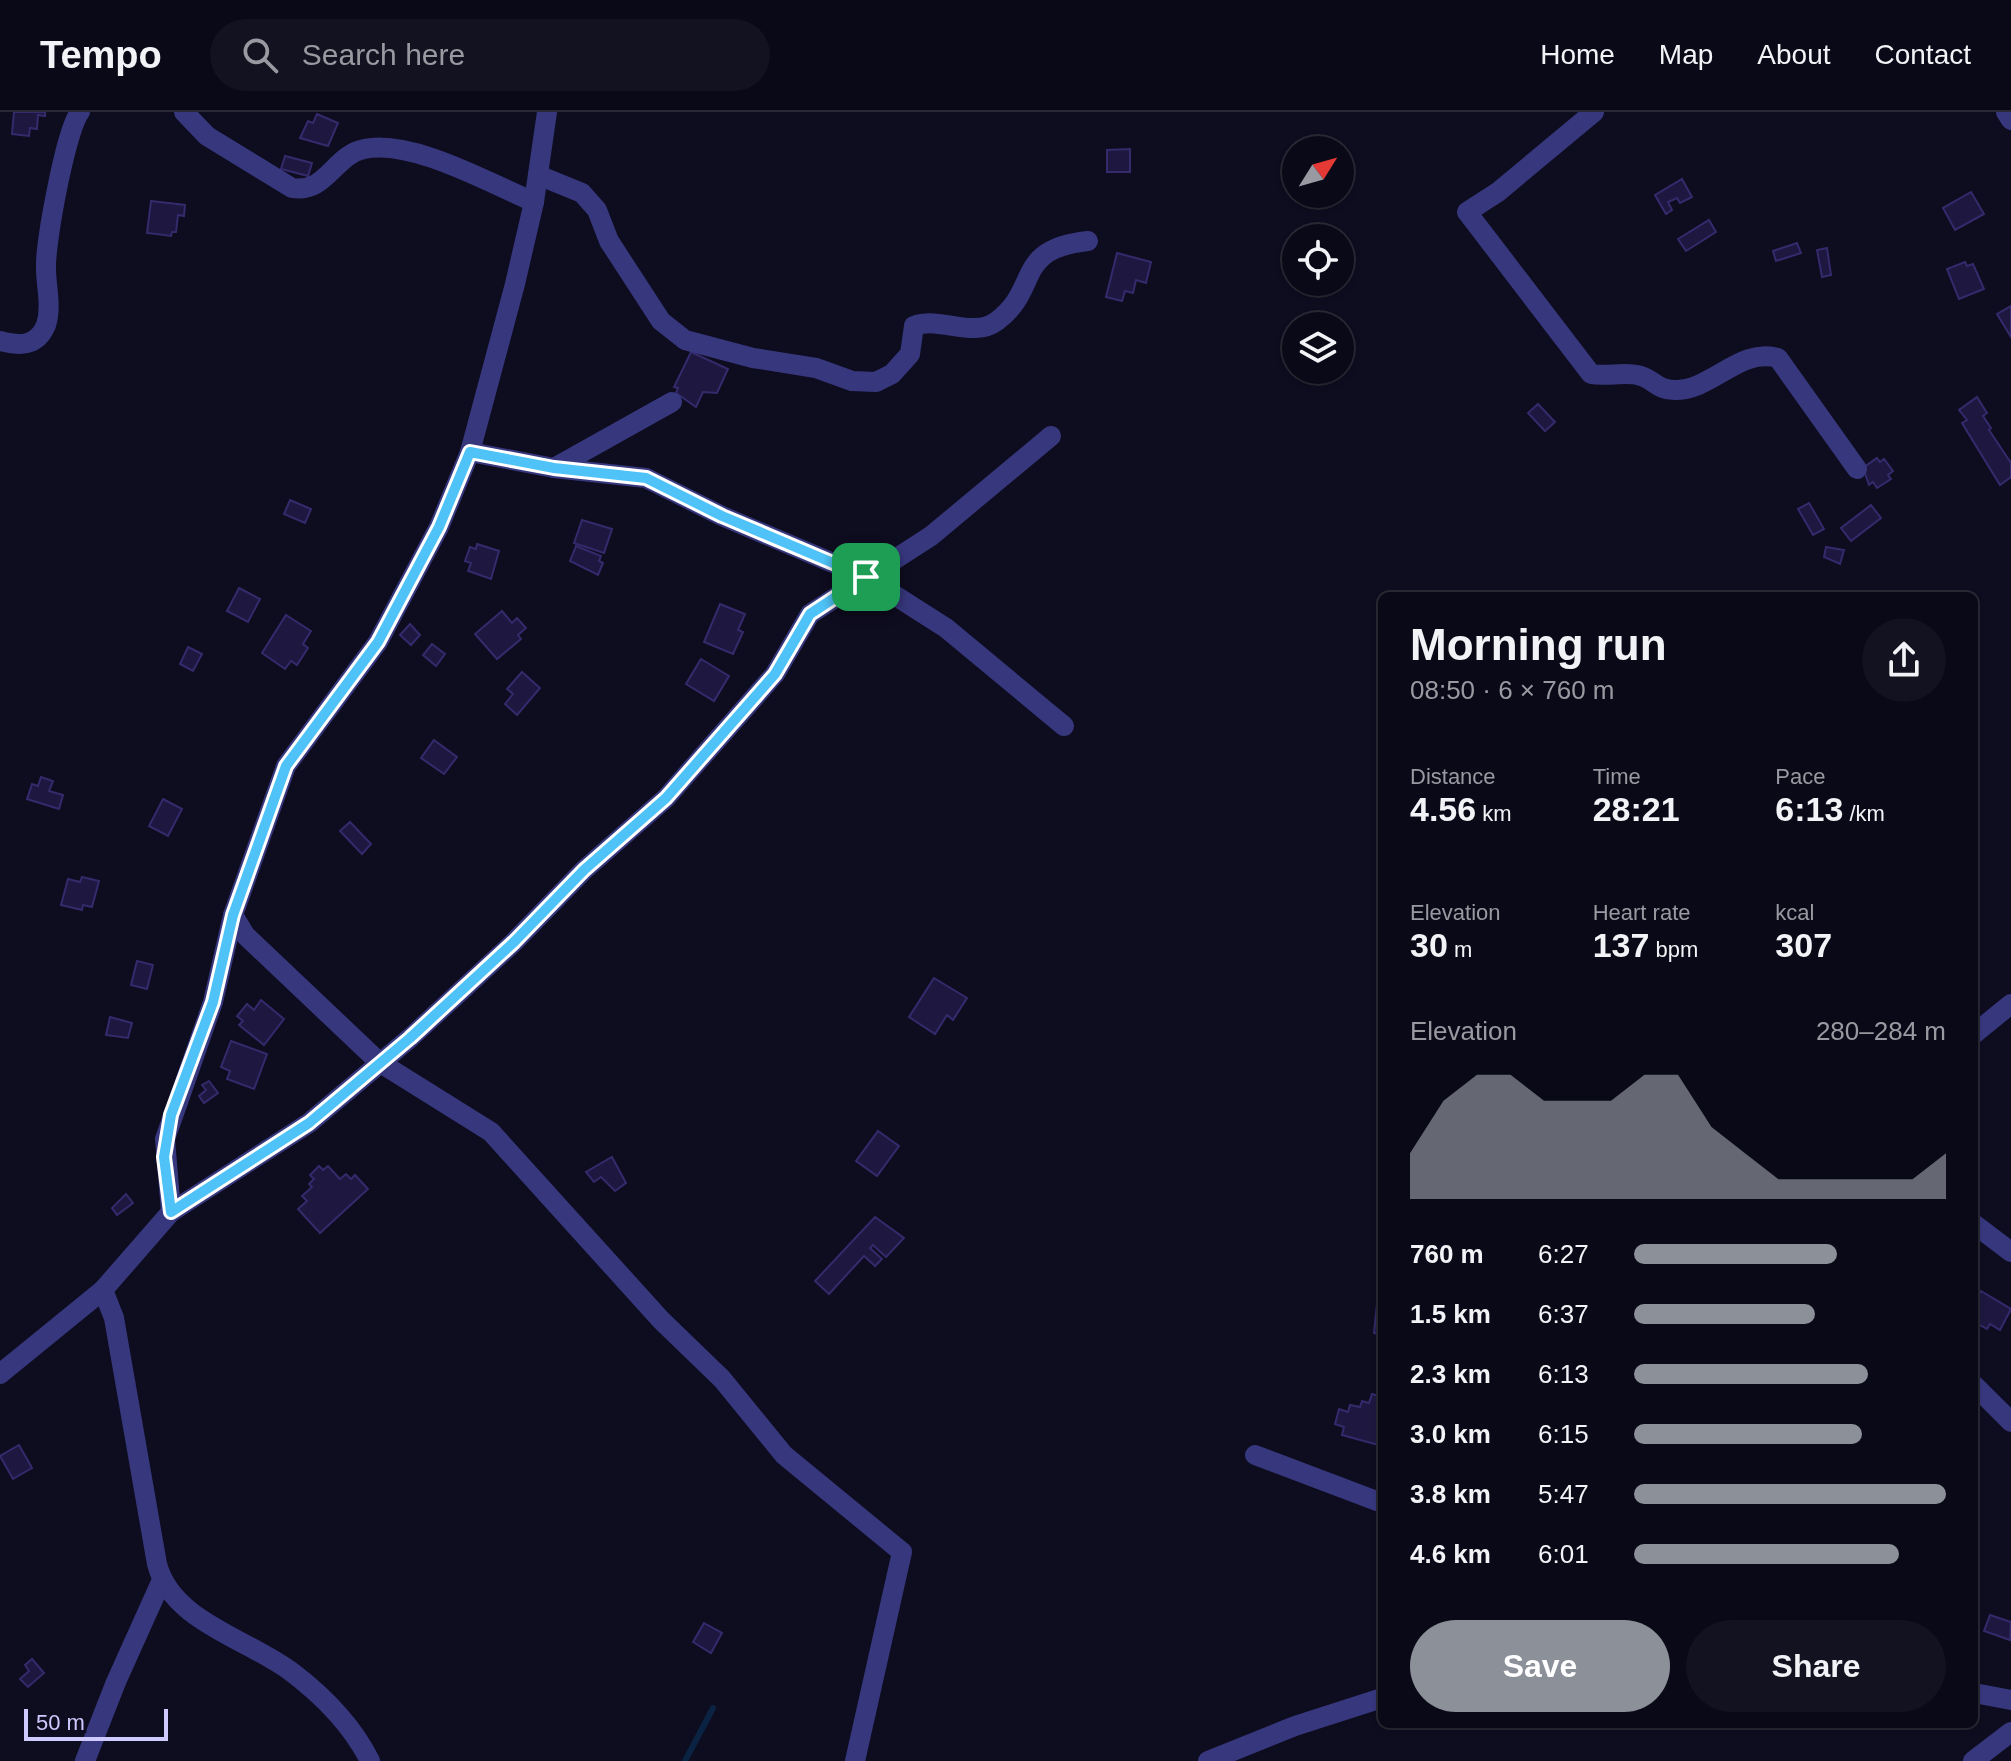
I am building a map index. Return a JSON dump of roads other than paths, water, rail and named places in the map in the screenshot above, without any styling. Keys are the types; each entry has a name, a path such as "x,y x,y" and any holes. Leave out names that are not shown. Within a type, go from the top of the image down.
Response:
{"street":[{"path":"0,341 20,346 34,341 46,325 46,267 51,222 68,136 80,112"},
{"path":"184,112 207,136 292,188 302,190 322,182 344,158 361,149 380,147 415,154 534,202"},
{"path":"171,1212 165,1139 213,1002 233,915 286,766 378,642 439,527 470,452 534,202 547,112"},
{"path":"1594,112 1498,192 1467,212 1591,374 1641,376 1656,388 1676,391 1698,385 1750,357 1765,355 1778,358 1857,469"},
{"path":"2006,112 2011,120"},
{"path":"538,175 582,193 597,210 609,241 661,321 685,340 753,358 816,368 852,381 876,382 892,374 910,354 914,326 929,320 974,329 996,323 1014,303 1040,257 1060,244 1088,241"},
{"path":"554,468 672,402"},
{"path":"0,1374 103,1290 171,1212 309,1123 422,1027 584,870 666,798 775,674 810,614 931,536 1051,436"},
{"path":"470,452 554,468 646,478 722,516 866,577 946,628 1064,726"},
{"path":"233,915 251,942 379,1062 474,1118 491,1132 661,1320 722,1379 784,1455 902,1552 855,1761"},
{"path":"1978,1031 2011,1004"},
{"path":"1978,1227 2011,1252"},
{"path":"103,1290 114,1318 161,1582 173,1599 187,1609 269,1657 315,1691 341,1720 370,1761"},
{"path":"1978,1389 2011,1422"},
{"path":"1255,1455 1378,1501"},
{"path":"85,1761 161,1582"},
{"path":"1978,1694 2011,1700"},
{"path":"1208,1761 1283,1730 1378,1699"},
{"path":"1973,1761 2011,1732"}],"waterway":[{"path":"685,1761 713,1708"}]}
